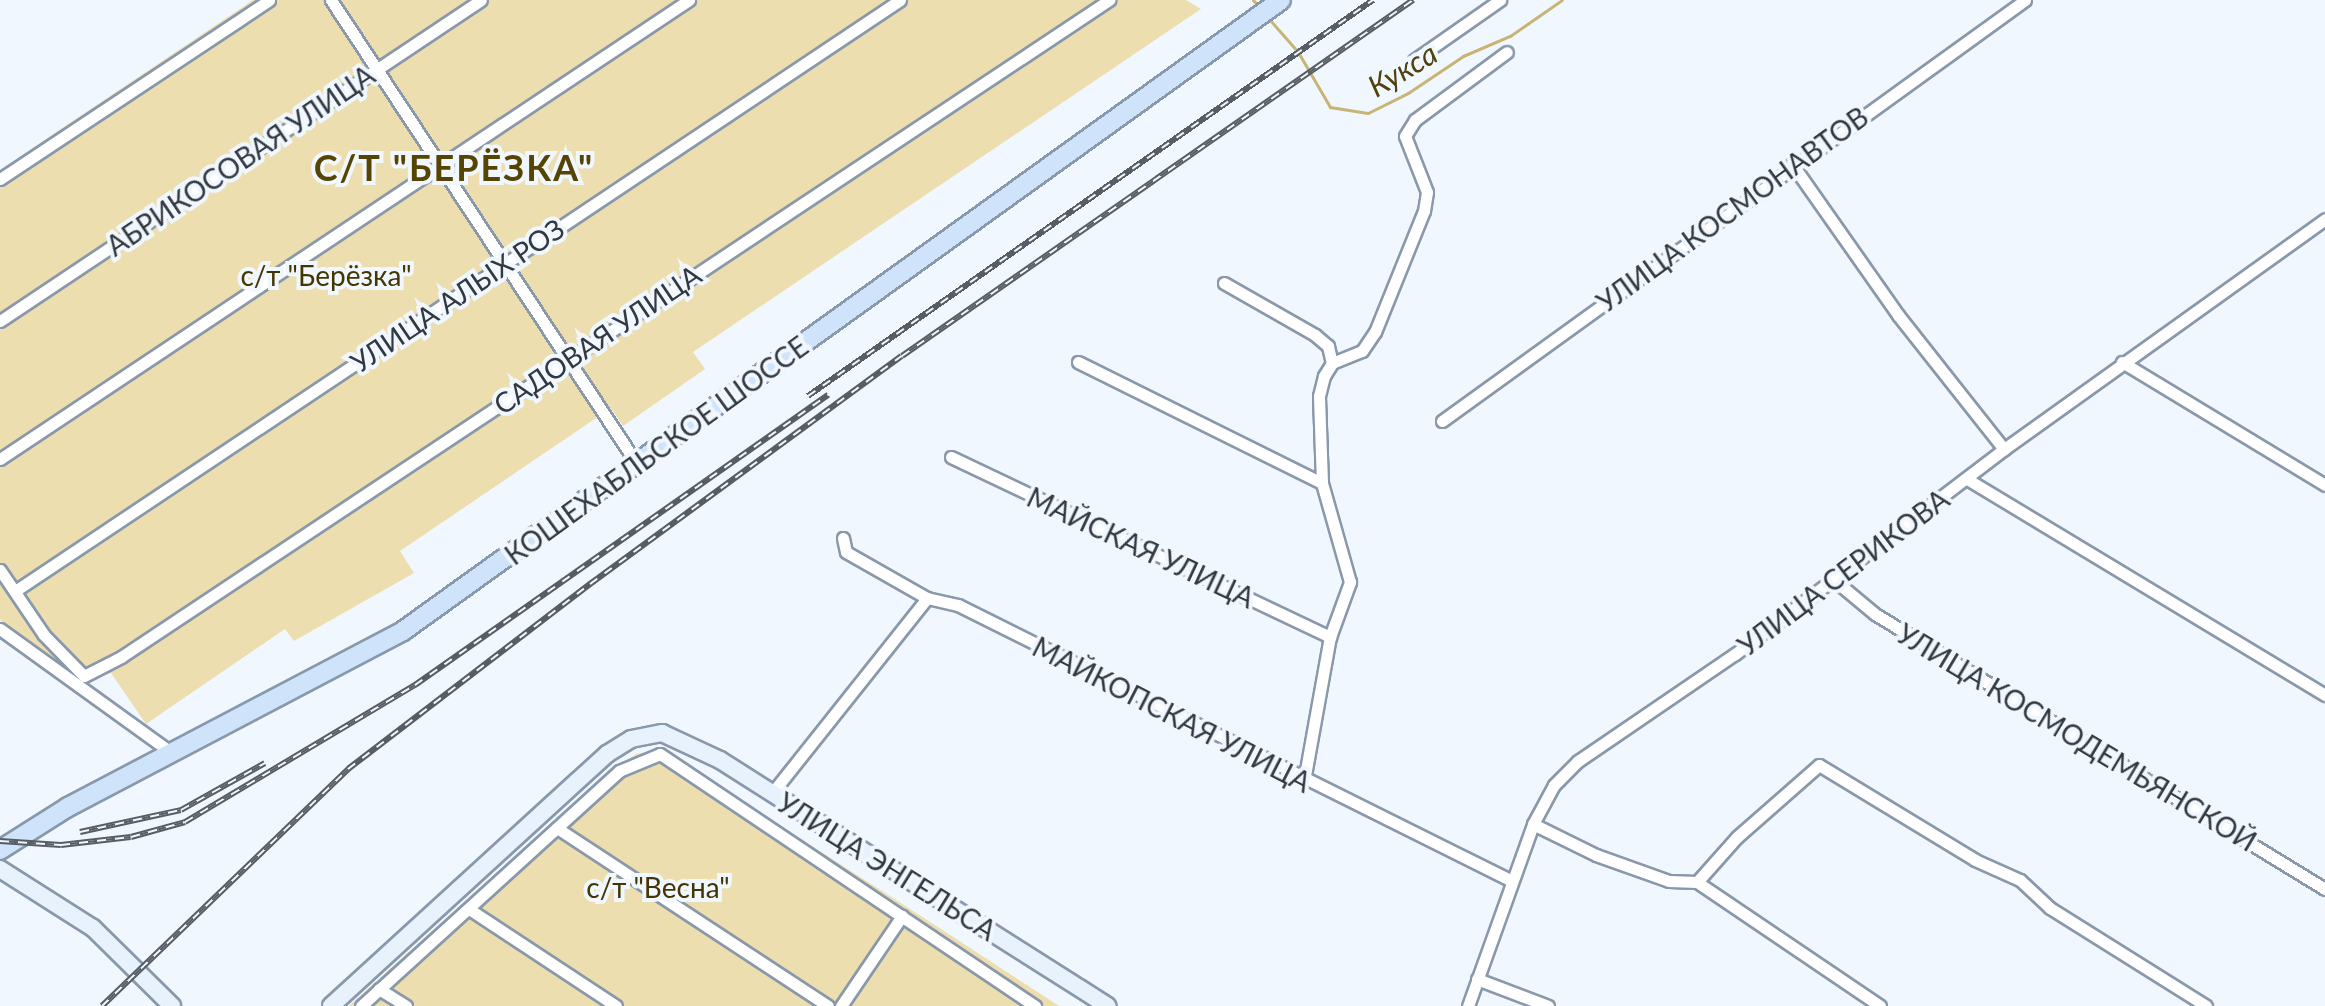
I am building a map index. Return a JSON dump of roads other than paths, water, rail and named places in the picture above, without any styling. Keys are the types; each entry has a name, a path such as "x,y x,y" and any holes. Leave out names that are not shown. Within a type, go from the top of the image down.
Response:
{"main road":[{"name":"КОШЕХАБЛЬСКОЕ ШОССЕ","path":"0,850 172,753 403,631 1281,0"}],"street":[{"path":"0,179 269,0"},
{"path":"331,0 508,261 637,464"},
{"name":"АБРИКОСОВАЯ УЛИЦА","path":"0,321 481,0"},
{"path":"0,459 689,0"},
{"name":"УЛИЦА АЛЫХ РОЗ","path":"15,591 900,0"},
{"name":"САДОВАЯ УЛИЦА","path":"82,681 1109,0"},
{"path":"1414,60 1500,0"},
{"name":"УЛИЦА КОСМОНАВТОВ","path":"1442,421 1792,164 2025,0"},
{"path":"1332,363 1362,351 1375,332 1424,211 1427,192 1405,136 1415,120 1507,52"},
{"path":"1792,164 1898,315 2004,449"},
{"name":"УЛИЦА СЕРИКОВА","path":"1468,1006 1533,824 1554,785 1578,761 1833,579 2122,362 2325,219"},
{"path":"1224,283 1315,335 1328,346 1332,363 1319,396 1322,483 1350,582 1330,637 1304,781"},
{"path":"1078,362 1322,483"},
{"path":"2122,362 2325,485"},
{"name":"МАЙСКАЯ УЛИЦА","path":"951,457 1330,637"},
{"path":"1967,479 2325,695"},
{"name":"МАЙКОПСКАЯ УЛИЦА","path":"843,538 846,552 927,598 958,605 1304,781 1512,881"},
{"path":"0,570 44,635 82,681"},
{"name":"УЛИЦА КОСМОДЕМЬЯНСКОЙ","path":"1833,579 1875,614 2325,889"},
{"path":"772,793 927,598"},
{"path":"0,629 82,681 172,753"},
{"name":"УЛИЦА ЭНГЕЛЬСА","path":"331,1006 607,754 631,739 662,733 694,744 1108,1006"},
{"path":"361,1006 619,771 660,754 1035,1006"},
{"path":"1697,882 1737,837 1819,765 1975,860 2020,880 2050,908 2206,1006"},
{"path":"1533,824 1596,855 1669,881 1697,882 1880,1006"},
{"path":"557,828 828,1006"},
{"path":"0,869 93,928 172,1006"},
{"path":"469,909 616,1006"},
{"path":"841,1006 902,916"},
{"path":"1477,979 1548,1006"},
{"path":"379,989 406,1006"}],"waterway":[{"name":"Кукса","path":"1253,0 1259,7"},
{"name":"Кукса","path":"1269,19 1298,52 1330,107 1368,113 1408,93 1463,56 1510,36 1562,0"}],"railway":[{"path":"808,396 1373,0"},
{"path":"102,1006 348,769 590,584 902,356 1413,0"},
{"path":"0,841 61,845 131,837 185,822 415,685 828,395"},
{"path":"80,832 181,810 265,763"}],"district":[{"name":"С/Т \"БЕРЁЗКА\"","path":"454,168"}],"park label":[{"name":"с/т \"Берёзка\"","path":"326,275"},
{"name":"с/т \"Весна\"","path":"658,887"}]}
